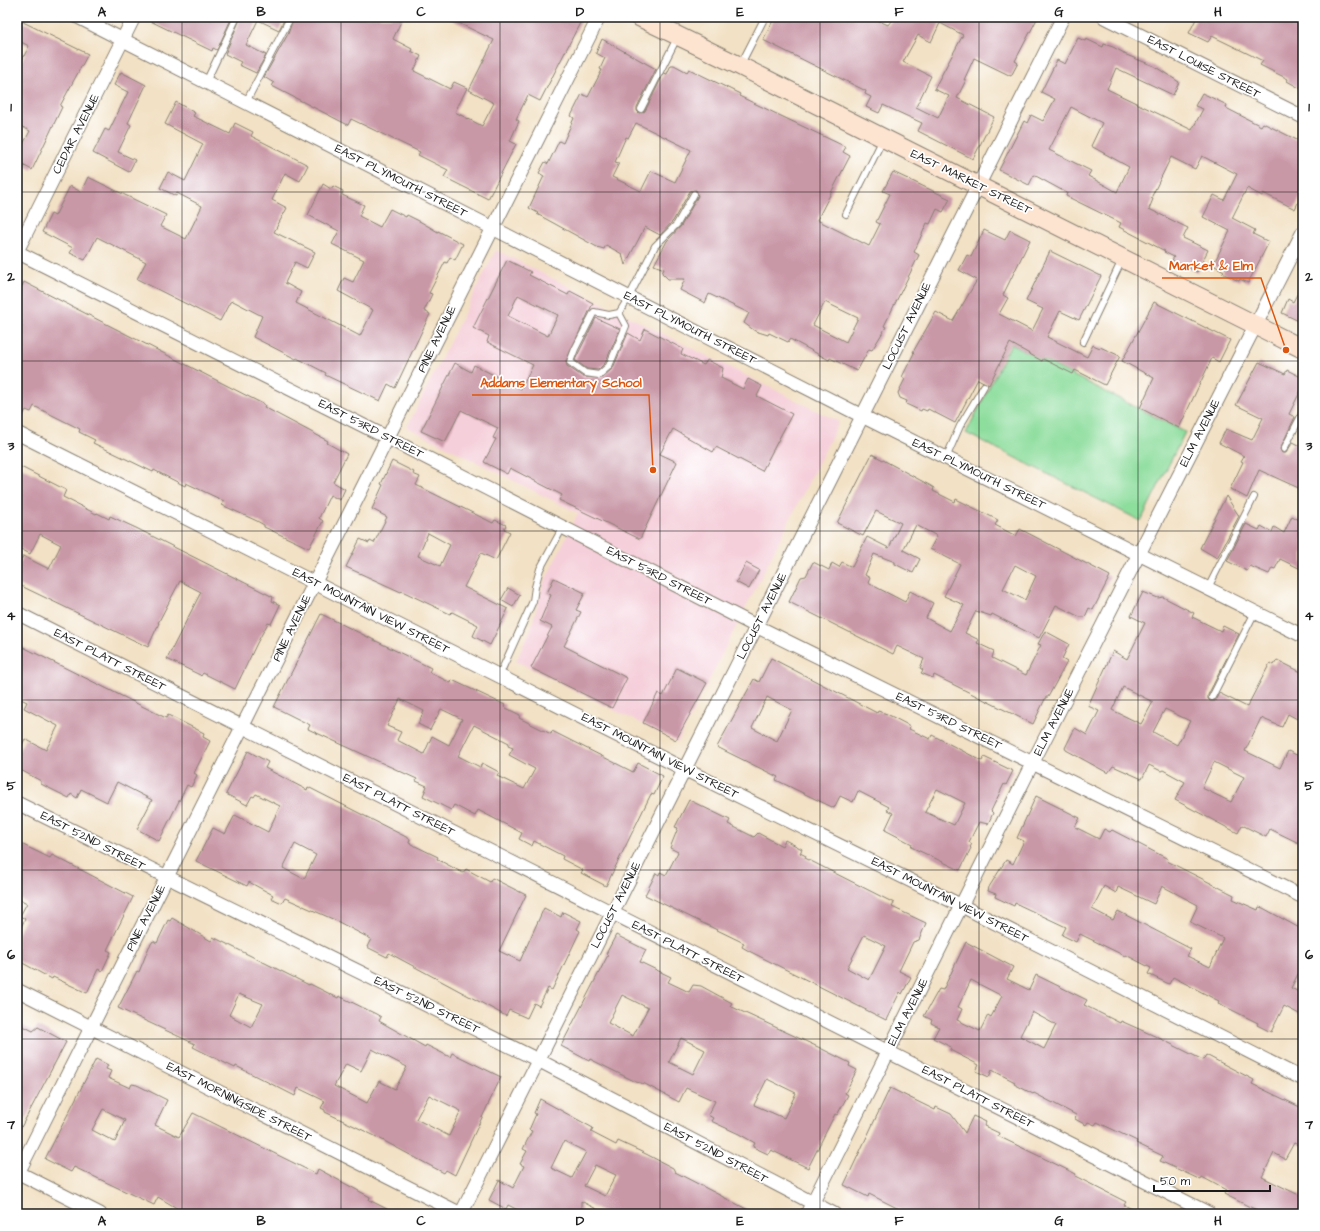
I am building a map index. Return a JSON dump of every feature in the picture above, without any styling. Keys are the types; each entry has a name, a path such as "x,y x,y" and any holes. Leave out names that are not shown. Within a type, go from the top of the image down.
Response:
{"street":[{"name":"EAST PLYMOUTH STREET","path":"78,17 862,416 1303,636"},
{"name":"CEDAR AVENUE","path":"17,252 134,17"},
{"name":"PINE AVENUE","path":"17,1173 243,727 599,17"},
{"name":"EAST MARKET STREET","path":"639,17 740,66 1256,324 1303,349"},
{"name":"LOCUST AVENUE","path":"461,1214 862,416 976,185 1063,17"},
{"name":"EAST LOUISE STREET","path":"1104,17 1303,117"},
{"name":"ELM AVENUE","path":"810,1209 1034,762 1303,232"},
{"name":"EAST 53RD STREET","path":"17,252 388,438 756,626 1034,762 1303,897"},
{"name":"EAST MOUNTAIN VIEW STREET","path":"17,433 684,769 962,906 1303,1079"},
{"name":"EAST PLATT STREET","path":"17,613 1210,1214"},
{"name":"EAST 52ND STREET","path":"17,802 538,1060 810,1209 834,1214"},
{"name":"EAST MORNINGSIDE STREET","path":"17,990 461,1214"},
{"path":"17,1173 100,1214"}],"lane":[{"path":"206,82 237,17"},
{"path":"740,66 765,17"},
{"path":"246,102 288,22"},
{"path":"641,109 678,37"},
{"path":"846,214 884,138"},
{"path":"620,313 655,246 677,224 694,194"},
{"path":"1083,342 1123,258"},
{"path":"594,312 609,315 620,313 626,326 609,366 599,375 585,373 570,362 574,349 594,312"},
{"path":"946,458 960,426 984,386"},
{"path":"1284,449 1303,412"},
{"path":"1208,588 1254,497"},
{"path":"499,676 533,601 540,569 563,527"},
{"path":"1212,697 1255,612"}],"shaded area":[{"path":"496,250 839,422 678,742 516,661 531,629 543,585 578,513 407,427"}],"green space":[{"path":"1011,344 1185,432 1141,521 966,433"}],"building":[{"path":"142,17 232,17 217,50 213,48 212,51"},
{"path":"241,17 403,17 393,39 412,49 411,51 421,56 414,71 450,89 454,82 467,88 455,112 482,126 494,103 469,90 494,40 446,17 583,17 540,101 528,95 516,119 519,121 510,141 516,144 488,199 444,177 448,170 418,155 420,152 351,119 348,125 272,86 274,83 264,77 288,34 292,22 290,18 285,18 279,30 258,20 246,45 266,55 256,73 239,65 241,62 225,54"},
{"path":"775,17 871,17 888,25 894,17 1038,17 1015,61 1018,63 1011,76 974,58 964,80 966,80 957,98 994,117 973,159 918,131 922,123 883,105 879,113 866,107 871,97 865,94 866,91 763,40","holes":["940,23 963,35 934,89 949,96 938,118 916,107 931,76 903,62 918,35 931,42"]},
{"path":"1197,17 1303,17 1303,90 1287,81 1288,79 1260,65 1263,61 1212,36 1208,42 1189,33"},
{"path":"17,19 88,54 60,106 62,107 32,170 17,162 17,156 30,131 17,124 17,70 29,46 17,40"},
{"path":"1078,38 1085,41 1086,39 1103,47 1104,44 1154,66 1179,82 1173,95 1116,68 1107,89 1192,130 1203,109 1195,106 1202,93 1227,105 1226,108 1261,126 1263,123 1303,143 1303,192 1295,209 1263,193 1262,196 1247,188 1232,218 1255,230 1253,234 1269,242 1248,283 1240,279 1239,281 1222,273 1224,271 1213,265 1230,231 1203,217 1214,195 1224,200 1237,174 1202,156 1195,169 1171,157 1151,198 1153,199 1149,209 1188,228 1183,238 1208,250 1197,272 1172,260 1174,257 1164,252 1165,251 1119,227 1121,223 1066,196 1067,193 1034,175 1029,185 999,170 1024,121 1027,123 1031,115 1043,121 1055,99 1041,92 1057,60 1065,64","holes":["1071,107 1102,123 1091,146 1129,167 1117,192 1088,176 1091,171 1049,150"]},
{"path":"602,39 656,69 637,107 637,111 639,113 645,111 664,73 667,74 671,65 674,65 687,72 689,69 740,94 739,96 846,147 843,152 850,156 817,220 869,246 880,224 876,222 890,194 883,191 893,172 950,199 943,212 937,209 930,224 927,223 914,252 919,255 884,326 886,327 872,350 869,349 857,371 830,358 829,360 790,339 788,342 769,333 768,335 755,331 744,323 749,313 709,294 705,303 680,290 685,279 668,279 662,273 664,269 654,265 667,241 681,226 698,196 696,190 690,191 673,221 660,235 645,227 625,265 622,254 606,245 604,249 597,247 537,214 538,213 529,208 544,176 539,173 545,162 548,164 559,141 563,143 574,118 571,116 582,94 588,97 602,70 600,69 605,58 596,53","holes":["636,123 691,150 675,182 651,171 641,191 612,177 619,163 615,162 626,137 628,138","825,302 858,318 846,342 813,325"]},
{"path":"121,72 146,85 128,123 131,125 118,152 135,160 129,172 93,153 105,129 109,131 128,92 114,85"},
{"path":"176,102 195,113 193,116 230,134 235,123 253,132 251,136 308,165 300,181 285,173 272,200 287,208 274,232 315,252 307,268 295,262 285,283 301,292 296,303 360,336 373,310 338,291 344,278 353,282 364,260 332,244 339,231 308,215 323,184 331,189 333,186 343,191 342,195 364,205 359,216 380,227 390,209 406,217 407,215 463,244 455,260 450,257 447,263 445,262 429,293 432,294 424,311 430,314 395,388 388,384 380,401 325,375 326,373 253,337 262,316 233,301 230,302 220,321 137,279 146,262 97,237 85,260 70,253 73,248 42,232 51,214 55,216 70,186 81,192 88,177 166,215 160,226 186,239 202,206 177,193 176,196 160,188 168,172 185,181 203,144 165,124"},
{"path":"984,230 1005,240 1010,230 1030,240 1003,295 1008,298 999,314 1032,331 1043,309 1026,301 1050,251 1101,276 1079,320 1060,311 1047,337 1087,357 1093,345 1120,356 1105,385 1075,370 1073,374 1043,359 1042,361 1010,343 989,385 978,379 955,423 928,409 927,411 922,409 921,411 906,404 907,401 900,398 898,393 905,379 902,377 914,353 913,352 936,312 953,321 977,280 959,270 967,255 971,257"},
{"path":"507,260 531,272 529,275 568,295 570,291 593,303 566,361 567,366 583,377 602,378 613,368 628,333 640,340 645,329 683,349 681,354 704,365 707,360 723,368 721,378 743,389 748,379 762,386 757,396 792,414 762,471 716,447 713,452 673,429 660,454 677,462 640,539 559,500 562,495 510,468 507,474 484,462 496,439 493,438 498,428 461,410 445,442 421,431 455,363 471,372 474,365 521,389 533,365 487,342 489,336 473,328","holes":["518,295 558,315 548,336 508,316"]},
{"path":"24,282 265,405 264,407 328,441 327,443 347,454 333,482 345,489 340,500 330,495 319,518 323,521 309,548 222,505 224,501 186,483 185,486 154,470 153,472 93,443 95,440 79,432 80,429 34,406 31,412 26,410 17,425 17,283 22,286"},
{"path":"1303,283 1303,323 1282,313 1288,299 1293,302"},
{"path":"1154,302 1230,340 1219,362 1212,358 1179,428 1140,408 1154,378 1122,361"},
{"path":"596,318 620,329 605,363 598,370 587,369 575,360"},
{"path":"1259,362 1285,374 1287,370 1303,378 1303,386 1289,414 1295,417 1280,449 1282,453 1286,453 1293,442 1303,447 1303,490 1259,470 1247,498 1230,489 1243,462 1241,461 1244,456 1219,443 1226,429 1252,440 1263,418 1236,405"},
{"path":"872,454 931,486 934,488 933,491 955,502 956,499 998,520 995,525 1016,536 1020,529 1110,576 1093,610 1089,608 1085,617 1080,617 1056,605 1039,638 992,614 991,616 976,611 965,633 979,640 977,643 994,651 992,658 1026,675 1041,645 1038,644 1045,631 1069,644 1062,659 1067,662 1048,697 1046,697 1033,724 934,675 933,678 921,673 923,670 920,668 924,659 897,646 893,654 789,602 801,577 806,576 813,562 829,570 832,563 839,567 842,562 852,567 867,537 889,548 901,523 876,511 863,536 837,523","holes":["916,525 937,536 930,549 960,564 944,596 964,605 950,631 926,618 933,603 910,591 905,602 868,583 870,578 865,575 874,554 895,562 895,564 913,573 920,559 903,550","1015,565 1036,576 1025,600 1003,589"]},
{"path":"392,461 414,472 413,474 420,477 416,485 493,523 495,520 506,525 504,529 510,532 496,560 481,553 464,587 508,609 490,645 473,636 478,625 452,612 450,614 346,567 360,539 369,543 370,541 374,543 387,517 372,509 383,485 381,484","holes":["428,533 450,545 440,566 418,556"]},
{"path":"17,465 66,490 63,497 96,514 97,513 109,519 110,516 136,528 273,597 272,601 280,605 271,624 268,623 257,643 235,689 203,673 201,676 167,659 201,592 180,581 158,623 148,647 17,584 17,569 23,556 49,569 61,545 40,534 30,554 17,547"},
{"path":"1226,496 1239,516 1217,558 1200,548"},
{"path":"1292,516 1303,522 1303,570 1280,559 1275,569 1272,568 1269,574 1250,566 1247,571 1227,561 1246,524 1259,530 1261,526 1272,532 1274,527 1284,533"},
{"path":"746,563 759,570 749,589 736,582"},
{"path":"554,578 585,593 576,610 581,612 564,646 627,678 612,708 531,668 552,627 540,621 551,595 547,593"},
{"path":"508,588 520,595 513,607 501,600"},
{"path":"1143,592 1158,598 1163,597 1194,613 1192,617 1221,631 1223,626 1239,634 1208,695 1208,699 1210,701 1215,701 1219,693 1247,707 1270,663 1274,665 1277,660 1303,673 1303,712 1299,720 1288,714 1282,727 1261,718 1245,751 1280,768 1288,751 1303,758 1303,845 1270,829 1266,837 1242,825 1238,833 1175,800 1185,782 1163,770 1161,771 1149,765 1142,779 1113,766 1108,773 1066,750 1065,748 1075,728 1087,735 1099,711 1088,706 1113,651 1127,659 1145,623 1131,616","holes":["1123,687 1153,702 1141,724 1112,710","1165,709 1190,721 1177,745 1153,732","1214,762 1244,777 1231,802 1202,788"]},
{"path":"321,614 431,668 429,672 451,683 452,680 505,705 504,707 520,715 519,718 551,734 552,731 633,772 638,763 663,776 654,795 651,794 606,886 581,873 583,870 562,859 563,856 534,841 532,846 519,839 522,833 478,810 475,816 454,805 451,810 423,796 427,786 416,781 417,779 308,729 310,725 274,707","holes":["400,699 424,711 418,724 430,730 441,709 462,719 449,745 432,736 424,754 397,740 401,732 387,726","474,725 509,743 508,746 513,748 509,755 535,769 524,789 497,776 499,772 482,763 480,767 458,756"]},
{"path":"17,644 166,718 168,715 204,733 203,737 210,741 194,773 197,775 191,787 187,785 159,841 137,829 152,800 117,782 107,802 81,789 77,798 71,794 69,798 41,784 41,781 17,768 17,754 25,739 46,750 58,726 24,708 27,702 17,697"},
{"path":"771,658 877,713 878,711 887,714 910,726 909,729 930,739 932,735 982,761 984,757 1013,771 1006,785 1004,784 991,811 993,813 988,824 979,822 969,842 972,844 970,847 971,848 960,870 911,847 912,844 885,830 893,813 887,810 889,807 858,791 853,802 840,796 834,808 776,780 778,777 717,747 754,679 759,682","holes":["767,697 792,710 777,741 752,728","937,789 965,803 954,825 925,812"]},
{"path":"677,668 707,683 676,740 643,723 658,693 663,696"},
{"path":"248,751 268,762 265,768 307,790 308,787 410,839 409,843 438,857 437,859 463,873 466,869 490,882 492,878 526,895 499,951 520,961 544,908 561,917 563,912 581,921 577,929 580,931 552,990 548,988 539,1006 534,1003 527,1018 509,1010 506,1016 389,953 387,957 367,947 371,939 335,920 285,898 282,903 271,898 273,895 249,882 247,886 196,861 213,828 225,834 235,815 268,832 280,806 256,794 254,797 252,796 247,805 226,794","holes":["295,844 316,855 304,879 283,868"]},
{"path":"1036,796 1080,818 1075,827 1099,839 1104,829 1110,832 1112,830 1168,859 1167,861 1234,895 1233,899 1258,910 1259,907 1263,908 1303,930 1303,964 1291,988 1303,994 1303,1016 1284,1006 1271,1032 1257,1025 1258,1023 1218,1003 1219,1001 1173,977 1169,984 1148,974 1151,968 1126,955 1125,956 1080,934 1076,942 1062,935 1066,927 1015,903 1014,906 995,897 996,894 988,891 989,887 1006,860 1013,864 1024,841 1017,838","holes":["1104,886 1116,893 1118,887 1154,904 1162,886 1198,905 1190,922 1223,938 1210,967 1187,956 1191,949 1118,911 1113,920 1092,909"]},
{"path":"689,800 730,820 728,824 754,837 758,833 782,846 785,840 802,849 800,853 806,856 805,858 894,903 892,907 926,923 919,940 913,942 899,971 911,977 902,994 900,992 886,1020 749,951 742,947 744,943 645,895 656,873 659,875 660,872 666,875 678,852 670,848 678,828 675,827","holes":["864,935 886,946 869,980 847,968"]},
{"path":"17,842 50,858 52,855 133,897 107,950 111,952 102,971 98,969 87,993 53,977 52,979 17,960 17,935 25,919 20,916 27,903 17,898 17,878 20,871 17,870"},
{"path":"172,918 211,941 213,937 309,985 310,984 338,998 339,996 376,1014 381,1017 379,1021 425,1047 426,1045 450,1057 452,1053 501,1077 455,1175 446,1170 444,1173 373,1135 325,1112 325,1110 321,1108 325,1101 298,1088 295,1096 236,1066 235,1068 193,1047 195,1044 118,1008 137,971 139,972 149,947 153,941 157,943 168,920 170,921","holes":["239,994 263,1004 251,1027 229,1015","372,1049 407,1067 395,1089 379,1081 367,1103 334,1086 346,1064 361,1071","429,1095 461,1111 449,1136 416,1119"]},
{"path":"616,935 646,950 640,962 671,977 668,982 689,992 693,985 701,986 732,1003 730,1006 850,1063 849,1066 857,1070 845,1093 848,1095 837,1115 835,1114 808,1168 771,1150 768,1154 753,1147 755,1143 711,1121 713,1118 708,1115 715,1101 686,1088 679,1102 645,1084 636,1082 590,1059 589,1061 561,1046 608,955 606,954","holes":["622,995 648,1008 633,1036 608,1023","681,1038 705,1050 693,1074 669,1062","767,1079 796,1093 784,1118 754,1105"]},
{"path":"966,942 1013,967 1007,979 1029,990 1036,975 1087,1000 1084,1005 1120,1023 1121,1021 1203,1060 1206,1055 1254,1080 1252,1084 1302,1108 1303,1147 1294,1143 1285,1159 1274,1153 1262,1177 1303,1197 1303,1214 1266,1214 1224,1194 1226,1190 1202,1177 1201,1180 1160,1161 1163,1156 1136,1143 1137,1141 1097,1122 1095,1125 1088,1122 1086,1125 1075,1119 1076,1115 1014,1084 1015,1082 992,1070 989,1077 976,1071 979,1065 950,1050 951,1047 933,1038 939,1027 931,1023 932,1020 924,1016 939,989 943,990","holes":["971,980 1002,996 991,1017 988,1015 980,1031 957,1020 962,1009 958,1007","1032,1012 1056,1025 1044,1049 1020,1036"]},
{"path":"17,1023 33,1031 38,1027 66,1042 17,1135"},
{"path":"96,1059 108,1065 106,1069 111,1071 108,1078 130,1088 132,1084 137,1085 167,1100 155,1125 179,1137 193,1113 316,1174 318,1169 370,1197 369,1200 397,1214 187,1214 158,1197 154,1205 74,1167 71,1172 45,1159","holes":["103,1109 125,1120 115,1142 92,1130"]},
{"path":"890,1088 935,1110 936,1107 951,1114 965,1133 973,1116 986,1122 984,1126 999,1133 998,1136 1076,1174 1075,1176 1126,1202 1124,1205 1142,1214 909,1214 869,1194 868,1197 844,1185"},
{"path":"540,1099 593,1128 591,1132 616,1145 618,1141 646,1154 673,1168 675,1172 756,1214 606,1214 581,1201 581,1214 526,1214 508,1205 506,1209 489,1200 499,1180 513,1188 524,1166 520,1164 527,1151 523,1149 532,1131 529,1130 536,1114 534,1113","holes":["564,1141 586,1152 572,1178 551,1168","595,1165 616,1175 605,1196 584,1186"]}],"place":[{"name":"Market & Elm","path":"1286,350"},
{"name":"Addams Elementary School","path":"653,470"}]}
